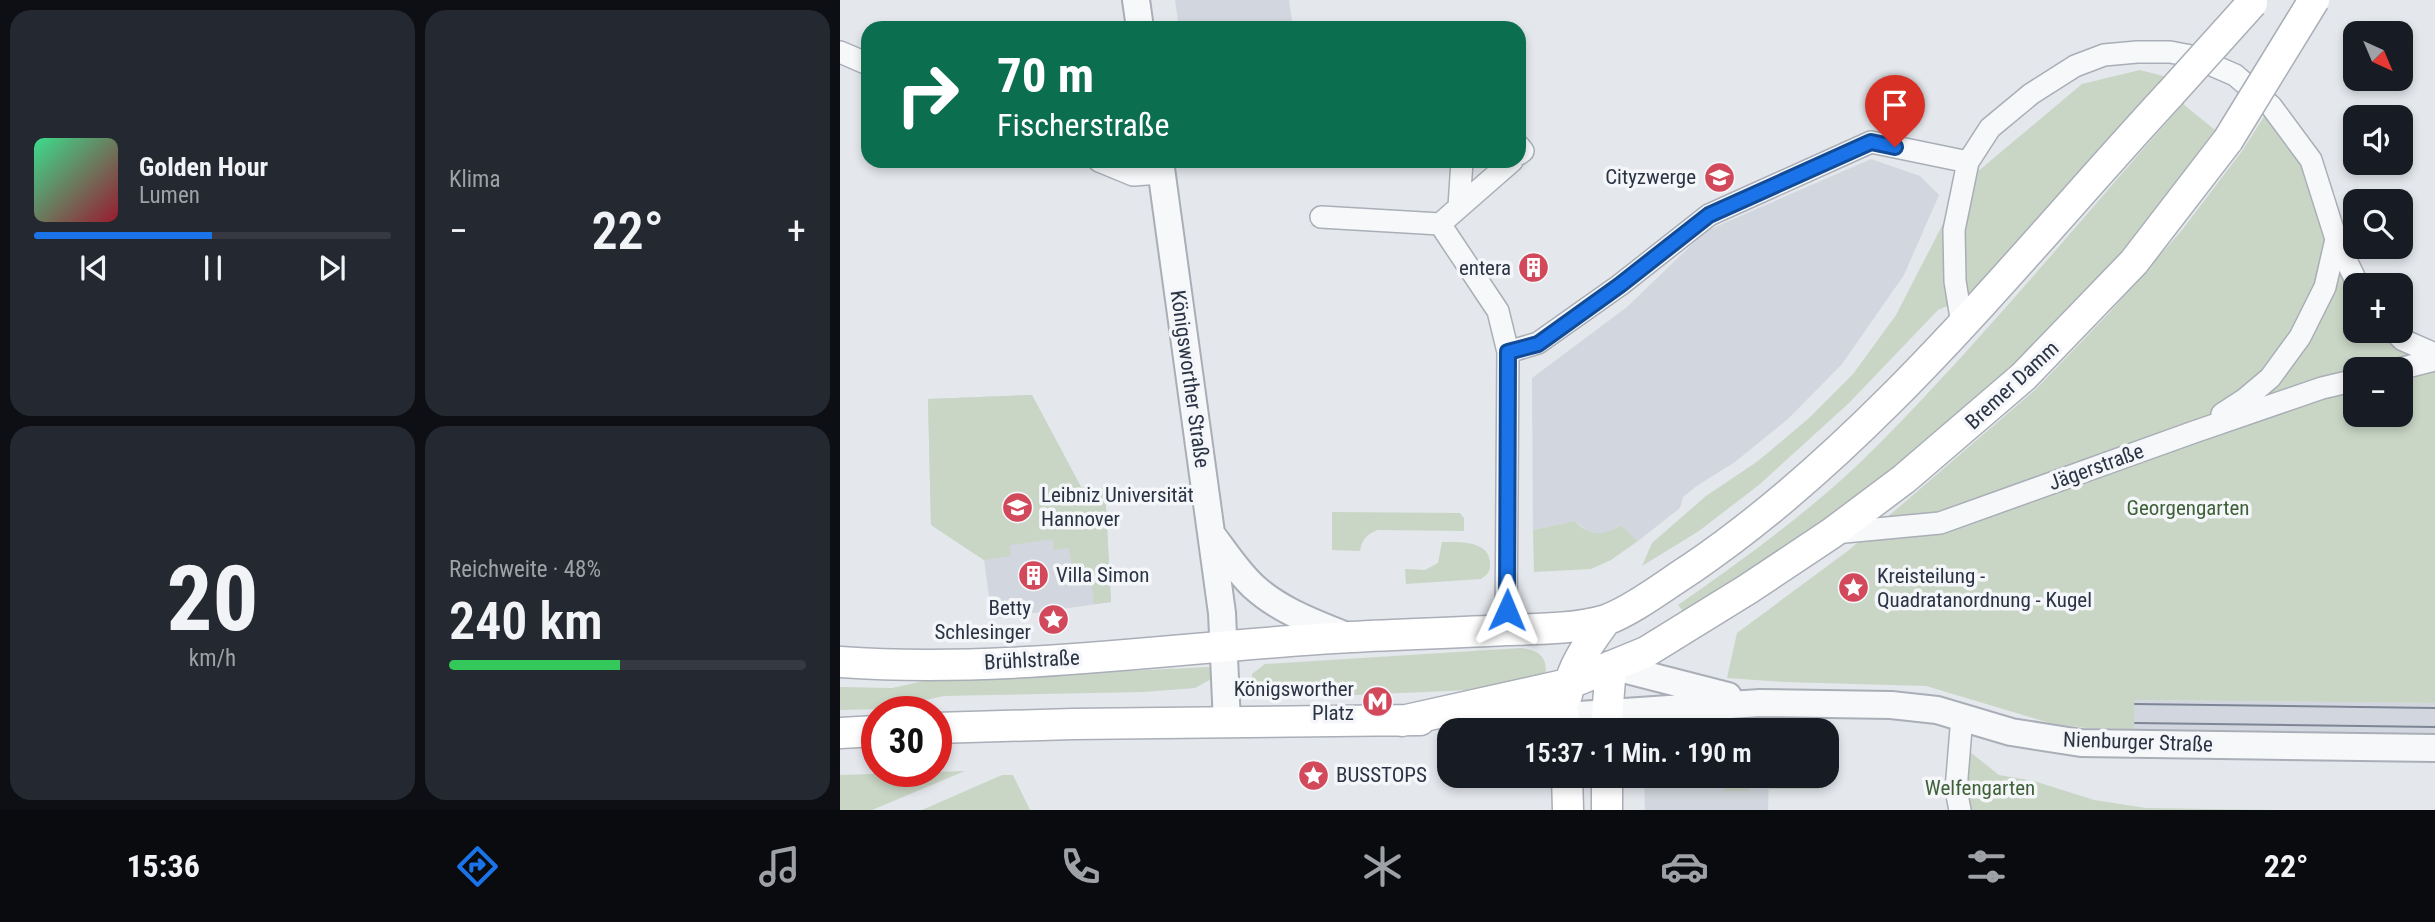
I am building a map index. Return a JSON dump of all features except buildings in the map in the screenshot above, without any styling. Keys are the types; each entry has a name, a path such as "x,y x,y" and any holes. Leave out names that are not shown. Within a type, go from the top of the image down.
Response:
{"main road":[{"path":"1224,646 1349,637 1519,630 1606,620 1648,597 1720,548 1802,482 1860,429 1962,324 2254,0"},
{"name":"Bremer Damm","path":"1611,666 1646,652 1832,533 1914,471 2023,377 2134,262 2228,140 2314,0"},
{"path":"1565,718 1568,684 1583,653 1606,620"},
{"path":"1519,630 1611,666"},
{"name":"Brühlstraße","path":"840,662 936,666 1163,653 1224,646"},
{"path":"1402,721 1568,684 1611,666"},
{"path":"1606,718 1611,666"},
{"path":"952,728 1437,721"},
{"path":"840,733 861,732"},
{"path":"1567,788 1568,810"},
{"path":"1607,788 1608,810"}],"street":[{"path":"1136,0 1139,21"},
{"path":"840,52 861,61"},
{"path":"1962,324 1955,281 1954,230 1968,162 1990,128 2031,94 2075,66 2104,55 2170,52 2191,56 2235,75 2271,106 2311,160 2336,239 2352,273"},
{"path":"1508,352 1538,344 1620,285 1709,215 1871,142 1968,162"},
{"path":"1116,168 1133,175 1157,168"},
{"name":"Königsworther Straße","path":"1160,168 1222,613 1227,723"},
{"path":"1459,207 1462,168"},
{"path":"1321,217 1440,224 1503,168"},
{"path":"1440,224 1498,311 1508,352 1519,630"},
{"path":"2194,432 2245,399 2270,378 2300,337 2325,287 2336,239"},
{"path":"2410,343 2435,354"},
{"path":"2413,366 2435,360"},
{"name":"Jägerstraße","path":"1832,533 1940,523 2194,432 2343,383"},
{"path":"1211,534 1238,570 1269,599 1297,615 1349,637"},
{"name":"Nienburger Straße","path":"1611,666 1760,703"},
{"name":"Nienburger Straße","path":"1638,718 1760,703 1892,705 1937,710 2011,732 2081,743 2435,748"},
{"path":"1960,810 1956,790 1962,716"}],"shaded area":[{"path":"1175,0 1289,0 1292,21 1178,21"},
{"path":"1871,159 1920,176 1939,195 1904,275 1842,364 1788,419 1735,462 1683,497 1680,508 1638,541 1621,525 1606,533 1597,534 1589,532 1575,521 1533,530 1532,378 1627,307 1706,231"},
{"name":"Leibniz Universität Hannover","path":"1032,395 1081,487 1105,488 1111,602 992,619 984,560 931,525 928,399"},
{"path":"2135,700 2435,703 2435,734 2134,729"},
{"path":"1644,788 1769,788 1768,810 1645,810"}],"green space":[{"path":"2140,70 2167,77 1974,295 1938,310 1849,403 1760,484 1699,531 1642,566 1652,543 1706,496 1758,461 1808,419 1853,374 1896,315 1964,183 2082,84"},
{"path":"2183,104 2215,130 2161,203 2099,279 2012,368 1895,470 1743,582 1686,615 1678,605 1780,530 1829,490 1916,406 1994,321"},
{"name":"Georgengarten","path":"2271,106 2282,118 2351,273 2343,273 2343,343 2413,342 2435,354 2435,703 2135,700 2134,729 2086,728 2050,723 1926,686 1727,678 1737,633 1849,550 2035,390 2111,311 2182,230 2242,151"},
{"name":"Leibniz Universität Hannover","path":"1032,395 1081,487 1105,488 1111,602 1094,604 1092,584 1081,585 1079,566 1072,567 1069,548 1054,550 1053,539 1010,545 1011,556 984,560 931,525 928,399"},
{"path":"1332,512 1460,513 1464,518 1464,531 1378,530 1366,538 1360,551 1332,550"},
{"path":"1575,521 1586,530 1597,533 1621,525 1638,541 1611,560 1591,569 1534,572 1533,530"},
{"path":"1442,542 1480,547 1489,557 1488,573 1481,579 1406,584 1405,569 1425,570 1438,563"},
{"path":"1521,648 1536,652 1542,657 1546,671 1538,679 1470,690 1265,699 1253,691 1252,674 1265,664"},
{"path":"1208,667 1213,670 1213,678 1195,688 1144,692 861,696 861,710 840,710 840,687 892,688 924,681"},
{"name":"Welfengarten","path":"1960,744 1999,775 2034,781 2094,800 2146,808 2277,810 1960,810"},
{"path":"952,771 965,771 952,776"},
{"path":"861,774 861,787 927,787 872,810 840,810 840,775"},
{"path":"1002,775 1013,775 1030,810 922,810"},
{"path":"1723,788 1750,788 1750,791 1724,791"},
{"path":"1769,788 1819,788 1819,789"}],"tram line":[{"path":"2135,704 2435,708"},
{"path":"2135,723 2435,727"}],"place":[{"name":"Cityzwerge","path":"1719,177"},
{"name":"entera","path":"1534,268"},
{"name":"Leibniz Universität Hannover","path":"1018,507"},
{"name":"Villa Simon","path":"1033,575"},
{"name":"Kreisteilung - Quadratanordnung - Kugel","path":"1854,588"},
{"name":"Betty Schlesinger","path":"1054,620"},
{"name":"Königsworther Platz","path":"1377,701"},
{"name":"BUSSTOPS","path":"1313,775"}],"route":[{"path":"1507,610 1508,352 1538,344 1620,285 1709,215 1871,142 1895,147"}]}
